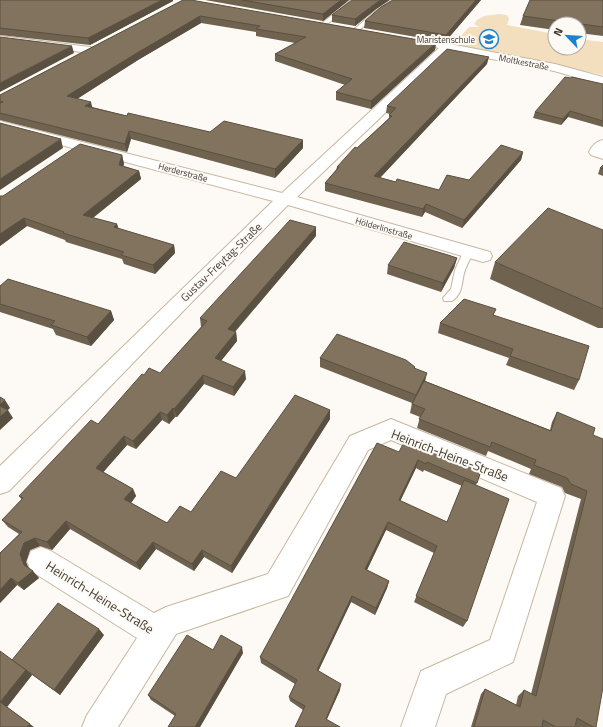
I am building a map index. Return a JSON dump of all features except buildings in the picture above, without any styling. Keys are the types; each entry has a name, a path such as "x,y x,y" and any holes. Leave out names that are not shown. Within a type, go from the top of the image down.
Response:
{"street":[{"path":"319,24 370,33"},
{"path":"0,39 94,48 71,60"},
{"name":"Moltkestraße","path":"424,43 555,68 603,81"},
{"name":"Gustav-Freytag-Straße","path":"1,479 184,297 448,47"},
{"name":"Herderstraße","path":"0,125 286,199"},
{"path":"603,144 596,152 603,154"},
{"path":"61,158 80,145"},
{"name":"Hölderlinstraße","path":"286,199 476,254"},
{"name":"Heinrich-Heine-Straße","path":"99,727 166,622 278,586 358,443 391,429 552,496 502,651 433,683 418,727"},
{"name":"Heinrich-Heine-Straße","path":"41,561 159,634"}],"lane":[{"path":"319,24 354,0"},
{"path":"347,29 397,0"},
{"path":"448,298 453,295 457,288 459,270 476,254"}],"shaded area":[{"path":"499,14 507,15 509,19 507,25 547,32 547,56 587,56 587,40 603,42 603,75 457,45 459,38 469,27 479,27 474,24 477,20 484,16"}],"place":[{"name":"Maristenschule","path":"489,39"}]}
